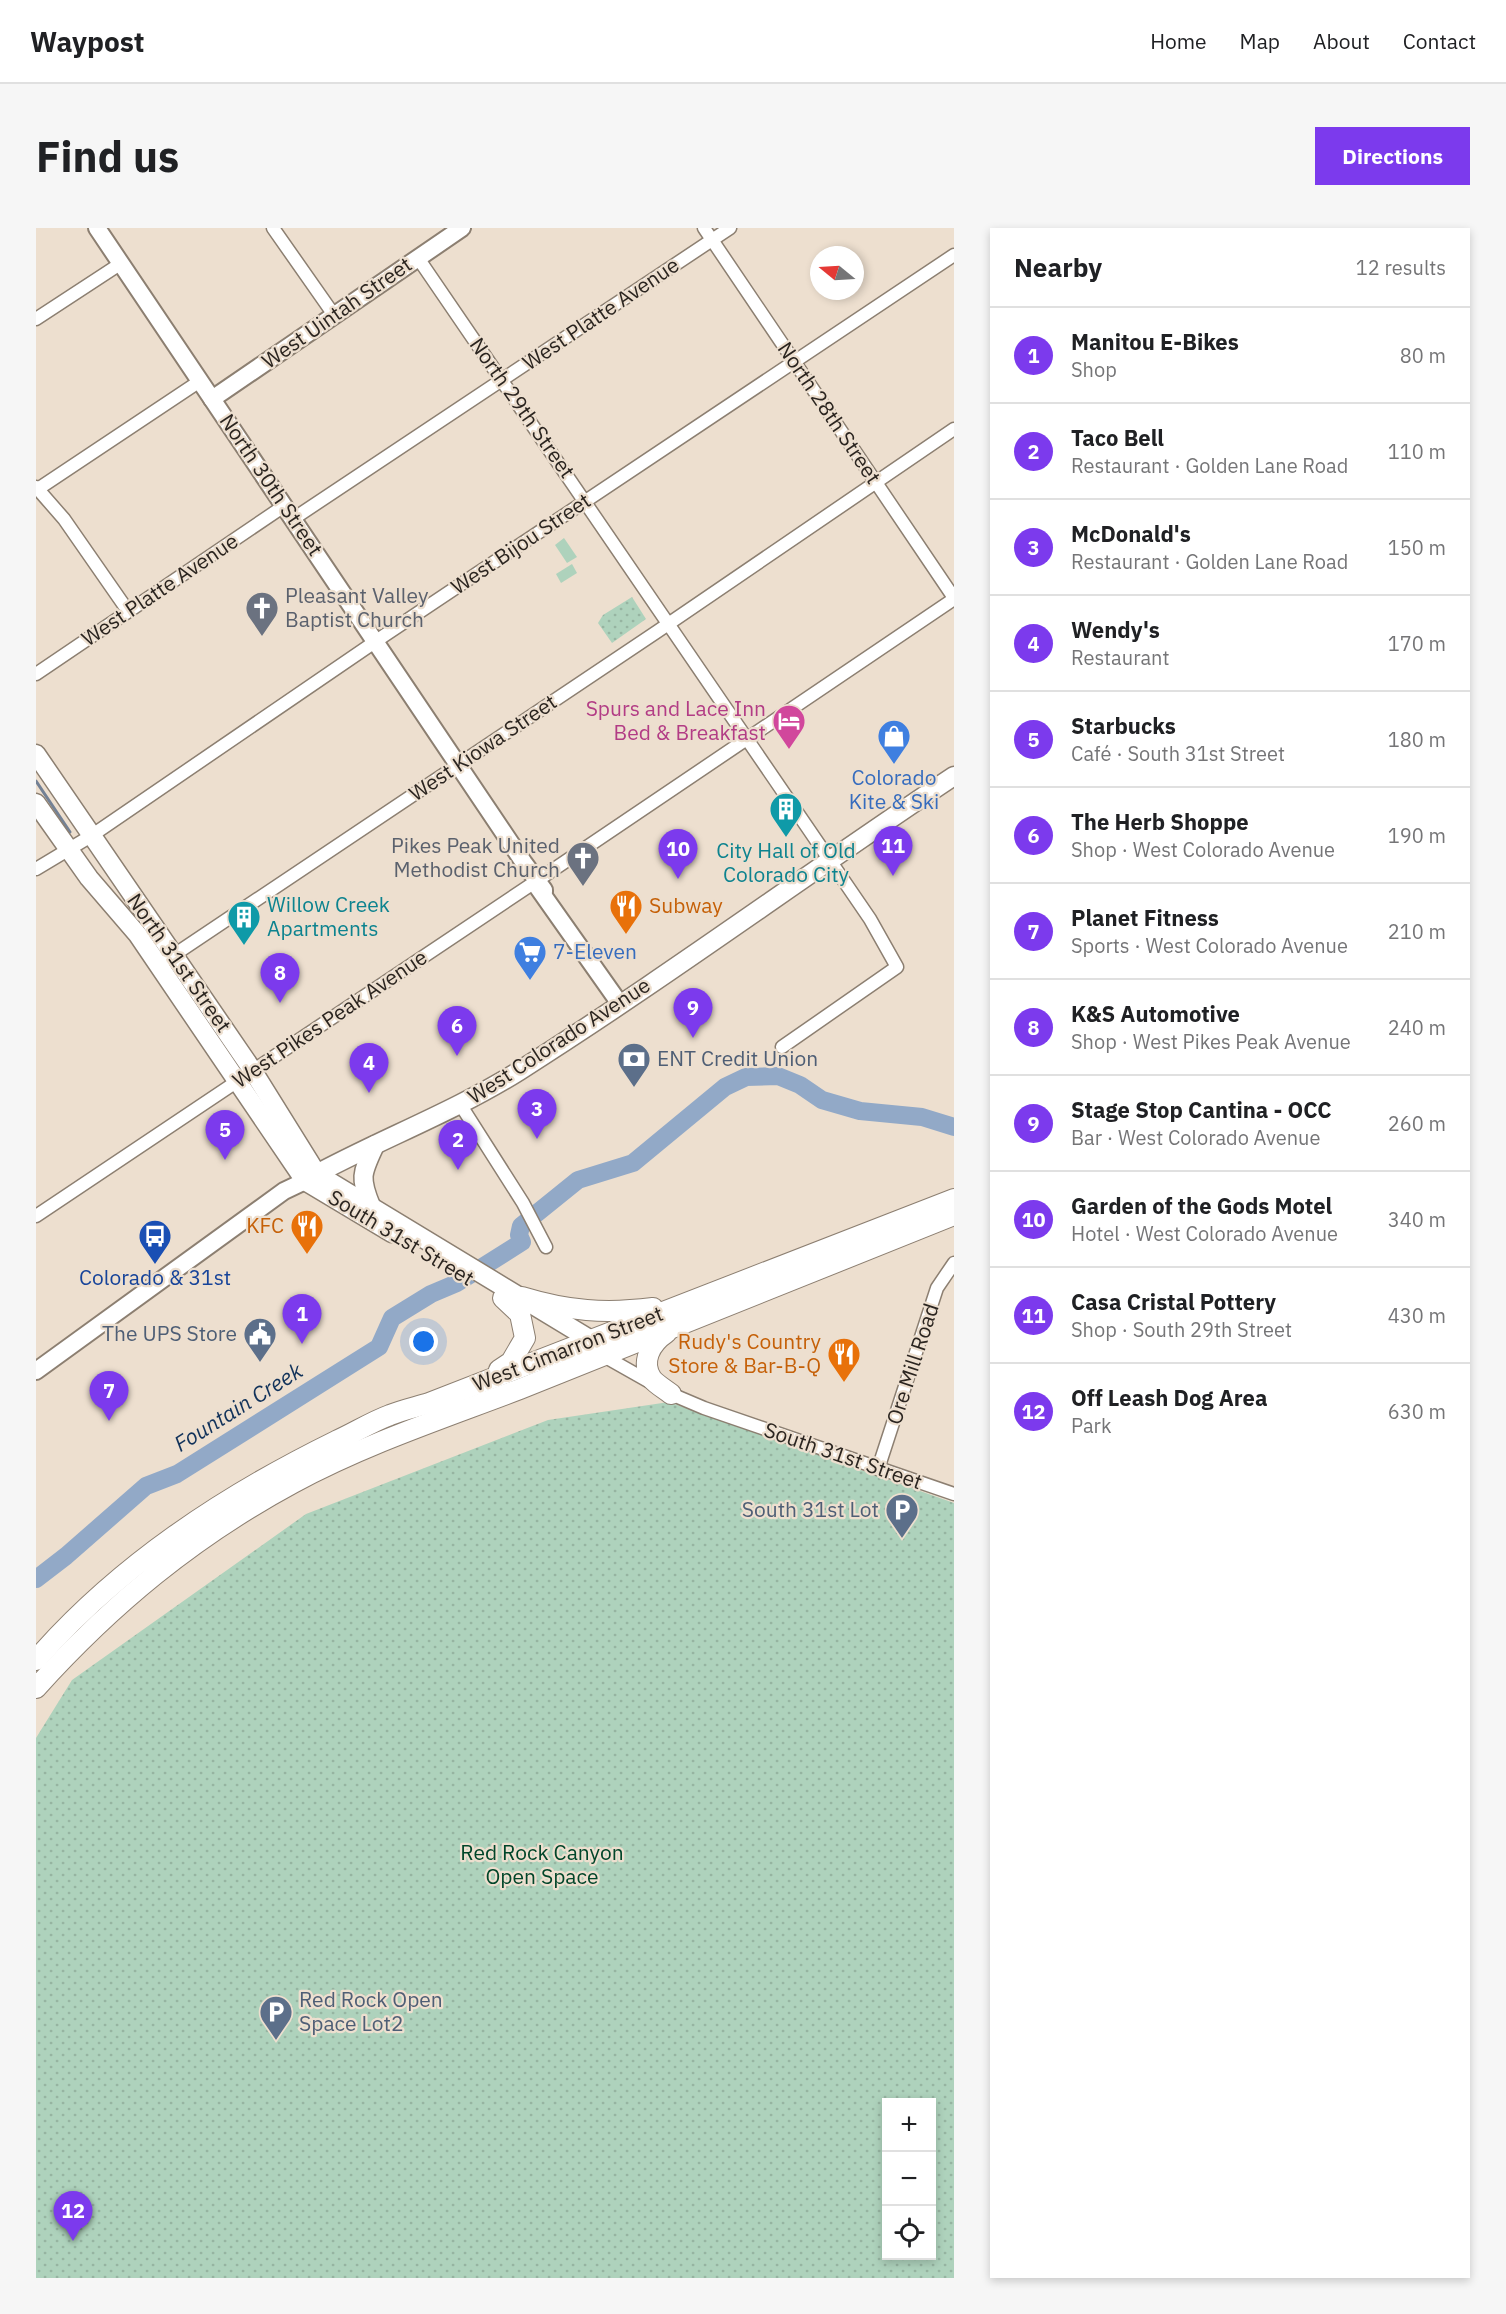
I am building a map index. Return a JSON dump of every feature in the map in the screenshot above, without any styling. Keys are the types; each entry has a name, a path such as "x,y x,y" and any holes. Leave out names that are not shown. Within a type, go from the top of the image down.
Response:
{"highway":[{"name":"West Cimarron Street","path":"198,1530 327,1466 452,1414 691,1301 954,1198"},
{"name":"West Cimarron Street","path":"198,1530 232,1497 306,1455 388,1416 591,1347 678,1326 954,1215"},
{"path":"501,1291 576,1310 600,1312 642,1309 691,1301"},
{"path":"429,1403 512,1362 525,1338 520,1314 501,1291"},
{"path":"671,1394 653,1379 646,1365 649,1352 654,1344 660,1337 678,1326"},
{"path":"36,1660 99,1597 142,1560 198,1530"},
{"path":"36,1688 88,1632 162,1568 198,1530"}],"main road":[{"name":"North 30th Street","path":"97,228 620,1004"},
{"name":"West Uintah Street","path":"212,399 462,228"},
{"name":"North 31st Street","path":"36,754 90,836 166,960 246,1076"},
{"name":"West Colorado Avenue","path":"36,1371 284,1191 460,1104 519,1071 954,776"},
{"name":"North 31st Street","path":"36,803 67,850 113,908 166,960"},
{"name":"South 31st Street","path":"246,1076 292,1163 311,1177 591,1347"},
{"path":"371,1206 362,1186 364,1170 375,1145"},
{"name":"South 31st Street","path":"311,1177 371,1206 453,1262"}],"street":[{"path":"273,228 334,315"},
{"name":"North 28th Street","path":"704,228 954,598"},
{"name":"West Platte Avenue","path":"36,674 128,611 503,380 730,228"},
{"name":"West Bijou Street","path":"36,869 90,836 376,641 954,255"},
{"name":"North 29th Street","path":"418,258 870,919 897,967 782,1047"},
{"path":"36,319 120,264"},
{"path":"128,611 64,519 37,488 200,381"},
{"name":"West Kiowa Street","path":"166,960 668,624 954,429"},
{"name":"West Pikes Peak Avenue","path":"36,1216 539,885 745,739 954,598"},
{"path":"460,1104 524,1205 546,1247"},
{"name":"Ore Mill Road","path":"878,1469 937,1288 954,1263"},
{"name":"South 31st Street","path":"591,1347 671,1394 954,1494"}],"green space":[{"path":"564,538 577,557 567,563 555,545"},
{"path":"572,564 577,573 561,583 556,574"},
{"path":"632,597 646,619 612,643 598,623 603,615"},
{"name":"Red Rock Canyon Open Space","path":"669,1402 954,1503 954,2278 36,2278 36,1738 72,1680 306,1514 548,1420"}],"waterway":[{"path":"36,781 70,832"},
{"name":"Fountain Creek","path":"36,1579 66,1556 146,1486 177,1474 379,1347 392,1318 431,1294 457,1283 522,1242 519,1235 521,1226 578,1180 633,1163 725,1087 746,1077 778,1076 800,1085 822,1100 860,1111 922,1117 954,1127"}],"place":[{"name":"Pleasant Valley Baptist Church","path":"262,637"},
{"name":"Spurs and Lace Inn Bed & Breakfast","path":"789,750"},
{"name":"Colorado Kite & Ski","path":"894,765"},
{"name":"City Hall of Old Colorado City","path":"786,838"},
{"name":"Casa Cristal Pottery","path":"893,876"},
{"name":"Garden of the Gods Motel","path":"678,879"},
{"name":"Pikes Peak United Methodist Church","path":"583,887"},
{"name":"Subway","path":"626,935"},
{"name":"Willow Creek Apartments","path":"244,946"},
{"name":"7-Eleven","path":"530,981"},
{"name":"K&S Automotive","path":"280,1003"},
{"name":"Stage Stop Cantina - OCC","path":"693,1038"},
{"name":"The Herb Shoppe","path":"457,1056"},
{"name":"ENT Credit Union","path":"634,1088"},
{"name":"Wendy's","path":"369,1093"},
{"name":"McDonald's","path":"537,1139"},
{"name":"Starbucks","path":"225,1160"},
{"name":"Taco Bell","path":"458,1170"},
{"name":"KFC","path":"307,1255"},
{"name":"Colorado & 31st","path":"155,1265"},
{"name":"Manitou E-Bikes","path":"302,1344"},
{"name":"The UPS Store","path":"260,1363"},
{"name":"Rudy's Country Store & Bar-B-Q","path":"844,1383"},
{"name":"Planet Fitness","path":"109,1421"},
{"name":"South 31st Lot","path":"902,1539"},
{"name":"Red Rock Open Space Lot2","path":"276,2041"},
{"name":"Off Leash Dog Area","path":"73,2241"}]}
